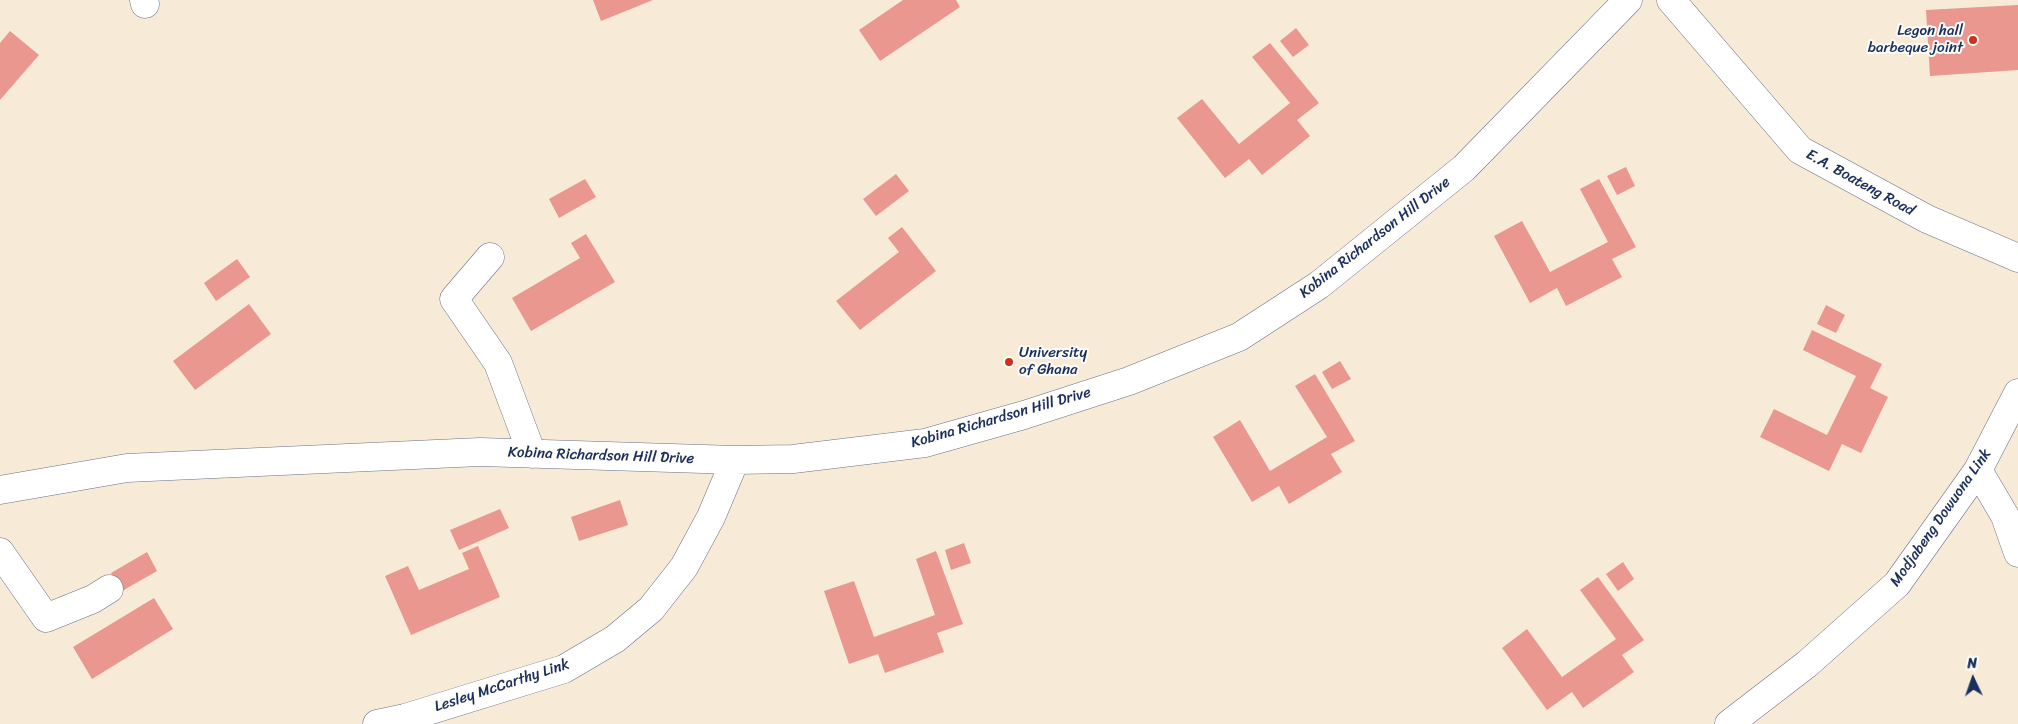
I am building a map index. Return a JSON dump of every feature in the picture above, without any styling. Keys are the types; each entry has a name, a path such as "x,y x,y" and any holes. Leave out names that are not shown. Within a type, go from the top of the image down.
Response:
{"street":[{"name":"Kobina Richardson Hill Drive","path":"0,490 127,468 480,452 735,460 793,459 926,443 1024,415 1129,381 1239,337 1319,285 1464,168 1628,0"},
{"name":"E.A. Boateng Road","path":"1671,0 1800,150 1927,219 2018,258"},
{"path":"490,257 454,299 498,363 532,454"},
{"name":"Modjabeng Dowuona Link","path":"1729,724 1807,664 1897,584 1978,470 2018,393"},
{"name":"Lesley McCarthy Link","path":"377,724 455,713 564,669 615,639 651,609 684,567 711,517 735,460"},
{"path":"1978,470 2005,516 2018,553"},
{"path":"0,552 46,618 93,599 109,589"}],"building":[{"path":"593,0 653,0 601,21"},
{"path":"903,0 956,0 960,7 880,61 859,30"},
{"name":"Legon hall barbeque joint","path":"2018,5 2018,70 1930,76 1926,10"},
{"path":"1296,28 1309,45 1293,57 1280,41"},
{"path":"10,31 39,55 0,100 0,43"},
{"path":"1270,43 1319,103 1297,120 1310,136 1262,175 1249,159 1225,178 1177,118 1202,99 1239,144 1290,103 1252,57"},
{"path":"1626,167 1635,186 1617,195 1607,176"},
{"path":"896,174 909,191 876,216 863,199"},
{"path":"585,179 596,197 559,218 549,199"},
{"path":"1599,179 1636,247 1612,259 1622,277 1566,306 1557,288 1530,303 1494,236 1522,221 1550,272 1608,242 1580,189"},
{"path":"902,227 936,271 860,330 836,301 899,252 888,238"},
{"path":"586,234 615,282 531,331 512,298 580,258 571,243"},
{"path":"237,259 250,277 216,301 204,283"},
{"path":"249,304 271,334 195,390 173,361"},
{"path":"1826,305 1845,315 1836,333 1817,324"},
{"path":"1812,330 1882,364 1870,388 1888,397 1861,453 1842,444 1829,471 1760,437 1774,409 1827,435 1856,376 1803,350"},
{"path":"1340,361 1351,379 1332,389 1322,372"},
{"path":"1315,374 1355,441 1331,454 1342,472 1289,504 1279,486 1252,502 1213,437 1240,420 1270,471 1327,437 1295,386"},
{"path":"620,500 628,525 579,541 571,517"},
{"path":"500,509 509,528 459,550 450,530"},
{"path":"964,543 971,563 951,570 945,550"},
{"path":"478,546 500,597 411,635 385,576 408,566 419,590 469,569 462,553"},
{"path":"936,551 963,624 937,633 944,652 885,673 878,654 849,664 824,591 854,581 874,637 935,615 916,559"},
{"path":"147,552 157,571 122,591 111,573"},
{"path":"1623,562 1634,579 1618,591 1606,574"},
{"path":"1598,577 1644,640 1622,655 1634,672 1583,708 1572,692 1547,710 1502,648 1527,629 1562,677 1616,639 1580,590"},
{"path":"154,598 173,629 92,679 73,647"}],"place":[{"name":"Legon hall barbeque joint","path":"1973,40"},
{"name":"University of Ghana","path":"1009,362"}]}
